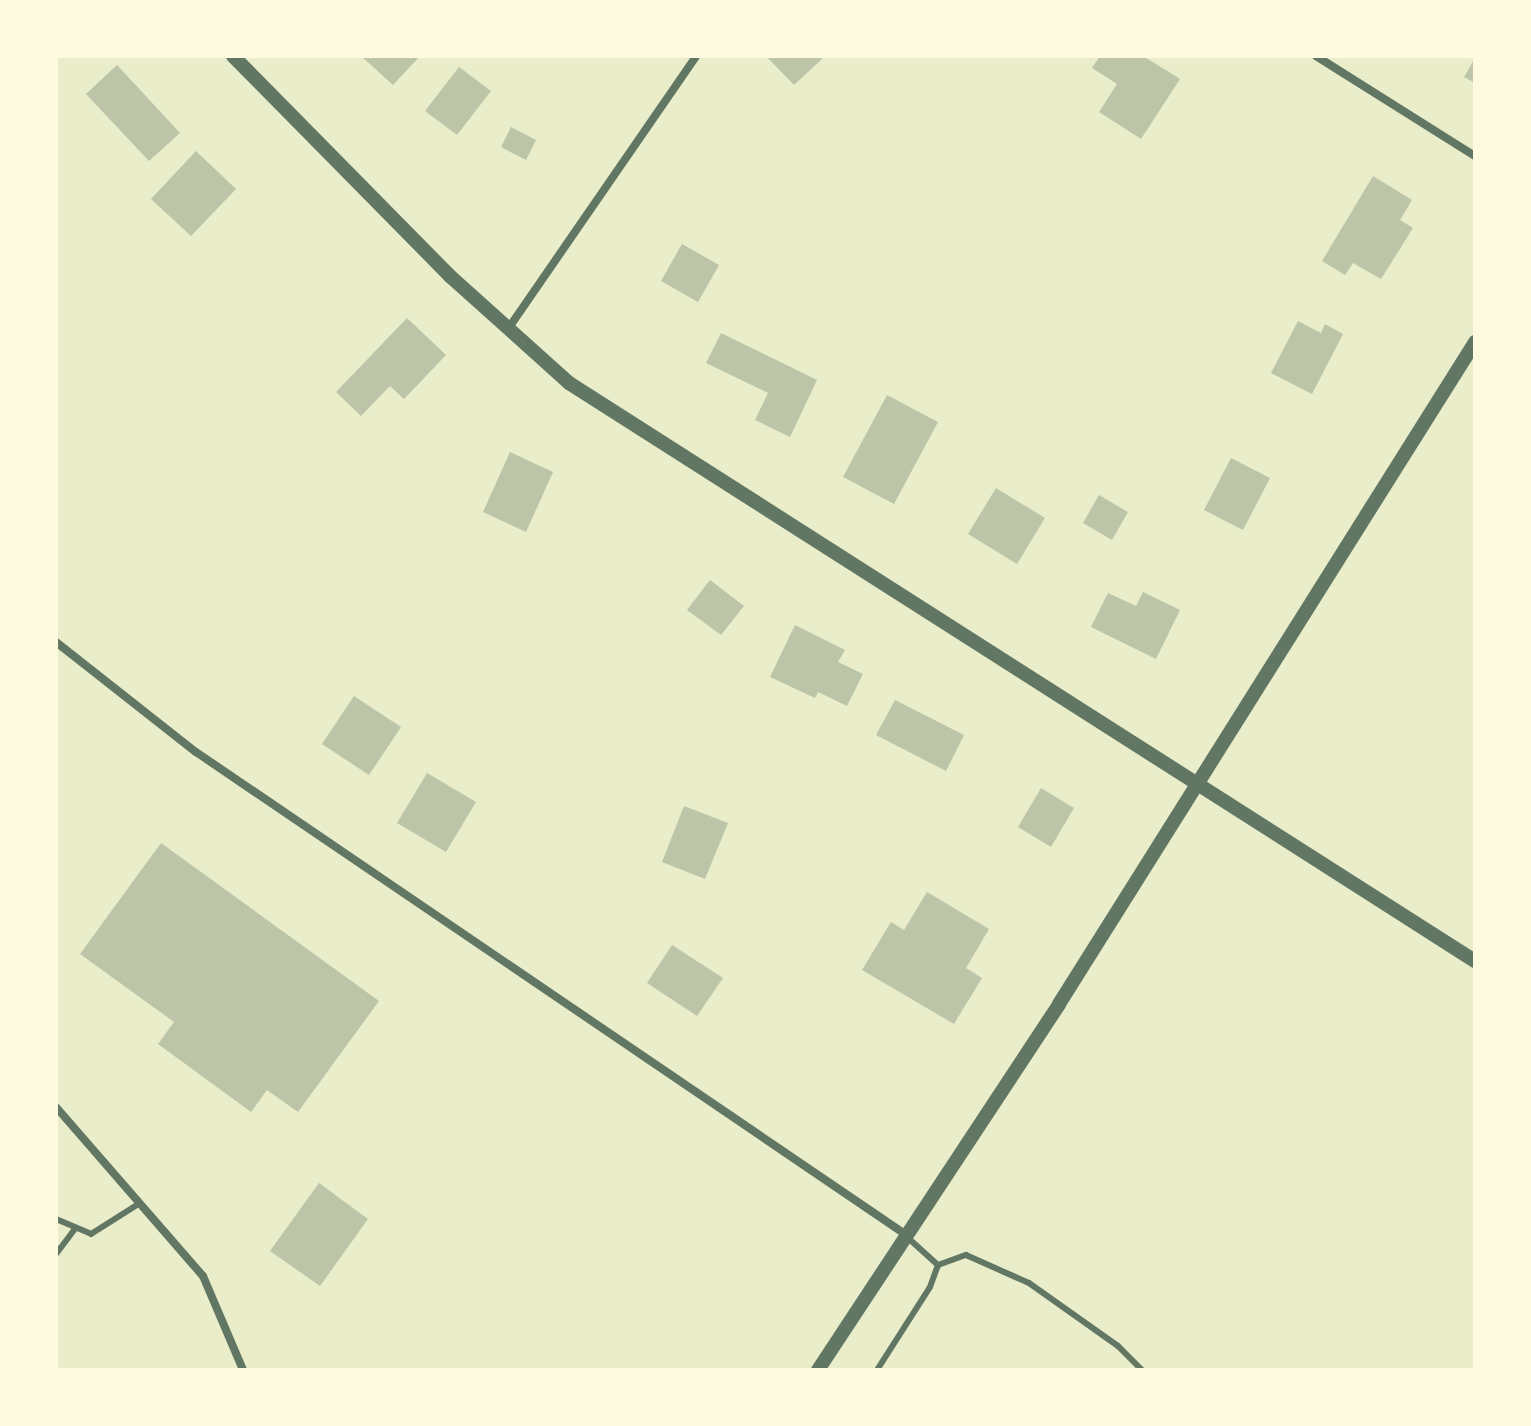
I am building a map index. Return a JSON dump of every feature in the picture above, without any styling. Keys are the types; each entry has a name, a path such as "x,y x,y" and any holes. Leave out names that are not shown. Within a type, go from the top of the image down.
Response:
{"street":[{"path":"233,56 508,330 569,383 1196,786 1475,961"},
{"path":"508,330 696,56"},
{"path":"1316,56 1475,156"},
{"path":"818,1370 1196,786 1475,342"},
{"path":"56,642 196,752 905,1234"},
{"path":"56,1107 203,1276 243,1370"}],"lane":[{"path":"56,1219 91,1234 140,1203"},
{"path":"56,1254 75,1229"},
{"path":"905,1234 938,1265"},
{"path":"938,1265 966,1255 1029,1283 1142,1370"},
{"path":"877,1370 930,1287 938,1265"}],"building":[{"path":"361,56 420,56 393,85"},
{"path":"766,56 821,56 823,58 794,85"},
{"path":"1100,56 1143,56 1180,79 1141,139 1099,112 1117,84 1092,68"},
{"path":"1475,58 1475,83 1464,77"},
{"path":"117,65 180,133 149,161 86,94"},
{"path":"459,67 491,91 457,135 425,111"},
{"path":"511,127 536,140 526,160 501,147"},
{"path":"196,151 236,189 191,236 151,199"},
{"path":"1373,176 1412,200 1400,220 1413,228 1381,279 1353,263 1345,275 1322,261"},
{"path":"682,244 719,265 698,302 661,281"},
{"path":"407,318 446,355 404,399 390,386 361,416 336,392"},
{"path":"1298,321 1321,333 1325,324 1343,334 1312,394 1271,373"},
{"path":"721,333 817,380 790,437 755,420 768,393 706,363"},
{"path":"887,395 938,422 894,504 843,477"},
{"path":"510,452 553,472 526,532 483,512"},
{"path":"1231,458 1270,478 1243,530 1204,510"},
{"path":"996,488 1045,518 1017,564 968,534"},
{"path":"1099,495 1128,512 1112,540 1083,523"},
{"path":"710,580 744,606 721,635 687,610"},
{"path":"1143,592 1180,610 1156,659 1091,627 1108,593 1136,606"},
{"path":"795,625 845,650 838,662 863,674 847,706 818,692 815,698 770,677"},
{"path":"354,696 401,727 369,775 322,744"},
{"path":"895,700 964,735 946,771 876,735"},
{"path":"427,773 476,802 446,852 397,823"},
{"path":"1041,788 1074,808 1051,847 1018,827"},
{"path":"684,806 728,823 705,879 662,862"},
{"path":"161,843 379,1001 298,1112 267,1090 251,1112 158,1044 174,1022 80,954"},
{"path":"927,892 989,929 966,968 982,978 954,1024 862,970 891,922 904,930"},
{"path":"672,945 723,978 697,1016 647,983"},
{"path":"319,1183 368,1219 320,1286 270,1251"}]}
